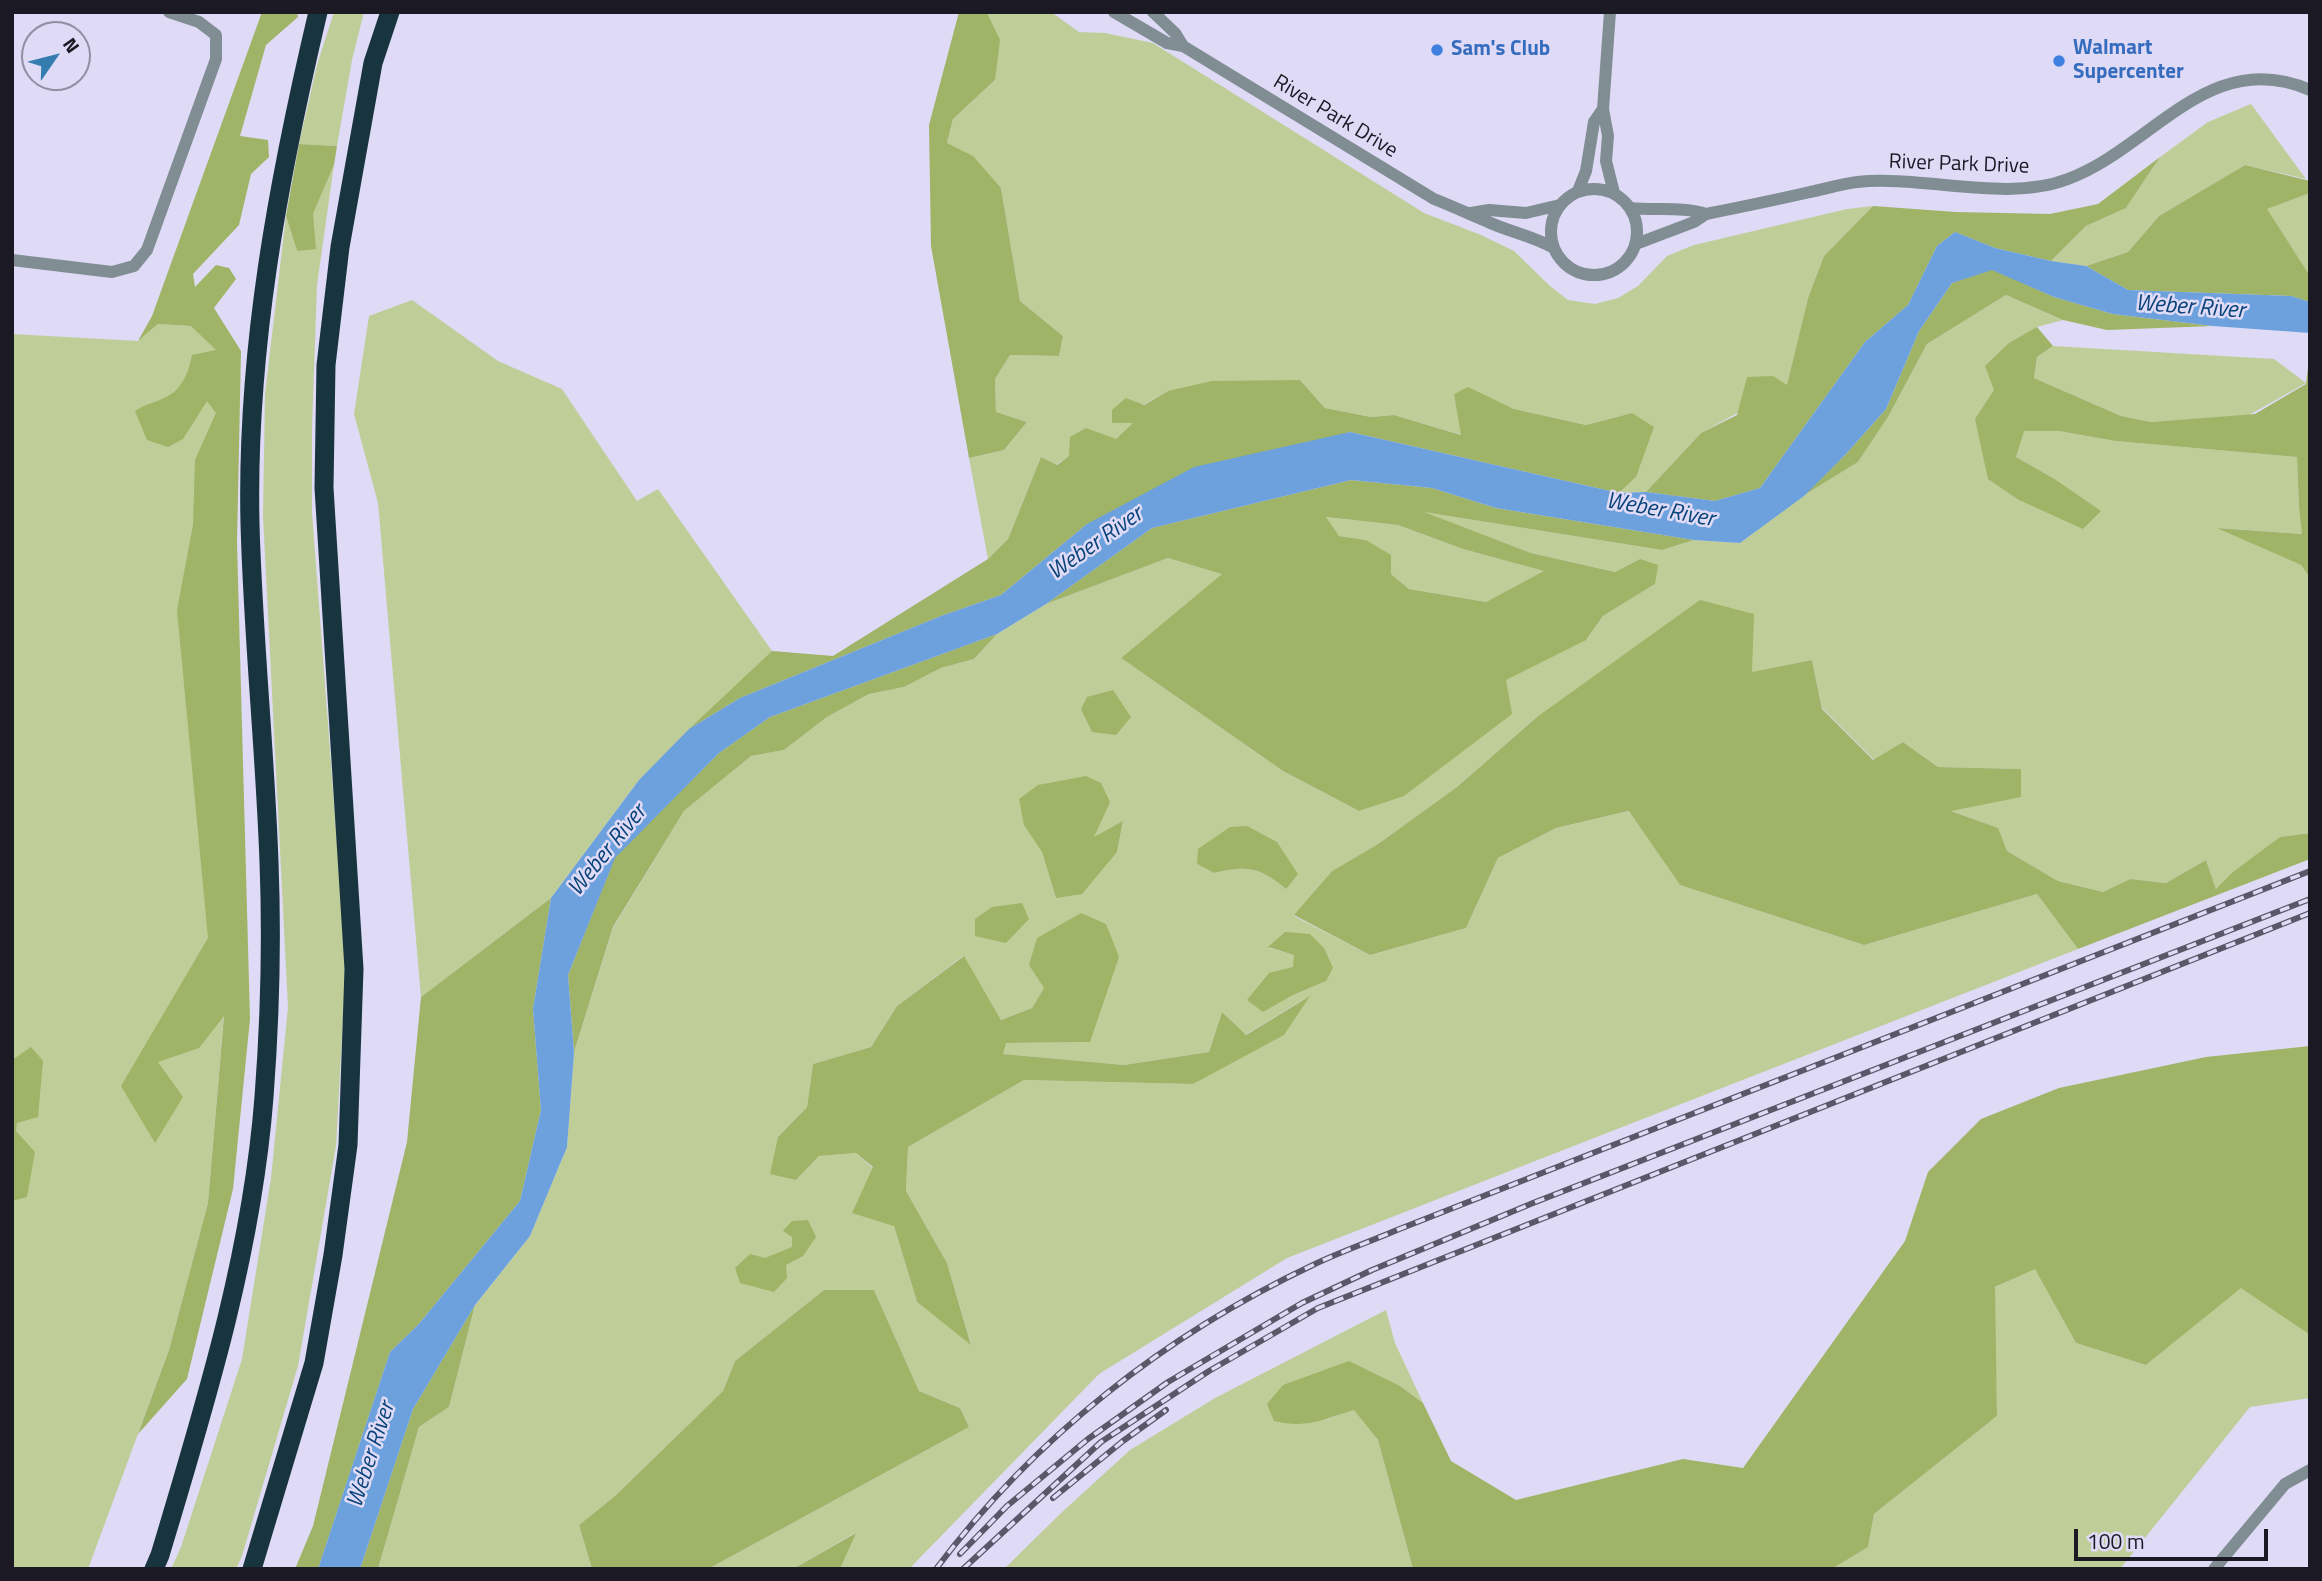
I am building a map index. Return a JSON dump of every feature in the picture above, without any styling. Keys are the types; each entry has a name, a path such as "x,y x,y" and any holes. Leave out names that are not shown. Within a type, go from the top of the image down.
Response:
{"highway":[{"path":"154,1569 213,1379 236,1284 254,1185 264,1101 269,1014 269,863 250,523 253,405 263,286 282,169 318,12"},
{"path":"252,1569 314,1363 333,1255 348,1145 354,969 324,488 326,365 342,234 373,63 390,12"}],"street":[{"path":"12,260 111,272 134,266 147,250 216,59 216,35 199,22 169,12"},
{"name":"River Park Drive","path":"1114,12 1167,43 1183,46 1434,199 1554,248"},
{"name":"River Park Drive","path":"1153,12 1175,33 1183,46"},
{"path":"1610,12 1603,109 1608,136 1606,161 1614,193"},
{"name":"River Park Drive","path":"1636,244 1694,222 1706,214 1856,182 2004,188 2044,186 2089,171 2200,94 2226,84 2247,78 2283,80 2310,89"},
{"path":"1578,191 1586,171 1594,122 1603,109"},
{"path":"1590,188 1614,193 1630,208 1637,232 1636,244 1623,264 1602,274 1590,275 1569,266 1554,248 1551,226 1560,205 1578,191 1590,188"},
{"name":"River Park Drive","path":"1471,213 1489,210 1526,213 1560,205"},
{"name":"River Park Drive","path":"1630,208 1655,211 1695,210 1706,214"},
{"path":"2214,1569 2285,1484 2310,1470"}],"green space":[{"path":"262,12 297,12 298,17 266,45 240,136 268,140 269,157 251,174 239,225 193,274 195,287 216,265 229,268 236,279 214,308 241,351 237,543 250,1019 233,1189 187,1379 138,1434 169,1350 208,1203 224,1016 199,1048 158,1062 183,1097 155,1143 121,1086 208,938 177,610 193,525 195,460 216,413 207,401 183,439 168,447 147,440 135,411 172,394 187,373 192,355 216,350 191,326 158,324 138,341 152,316"},
{"path":"334,12 364,12 352,60 337,146 299,144 317,65"},
{"path":"959,12 987,13 1000,40 995,80 953,119 947,143 973,156 1001,188 1020,301 1063,336 1059,356 1010,355 995,379 996,412 1027,422 1004,450 969,458 931,246 929,125"},
{"path":"979,12 1051,12 1079,32 1105,33 1153,43 1424,213 1514,251 1568,300 1595,304 1618,298 1638,286 1667,256 1694,245 1847,209 1873,206 1824,256 1808,298 1787,386 1701,433 1646,492 1619,493 1636,477 1632,413 1586,425 1514,409 1468,388 1454,394 1462,435 1394,415 1371,417 1325,408 1300,380 1168,391 1112,422 1134,423 1116,439 1069,456 1056,465 1041,457 1008,539 988,559 969,458 1004,450 1027,422 996,412 995,379 1010,355 1059,356 1063,336 1020,301 1001,188 947,143 953,119 995,80 988,13"},
{"path":"2251,104 2306,179 2245,165 2159,216 2128,252 2086,266 2051,261 2086,226 2126,208 2160,157 2208,122"},
{"path":"299,144 337,146 334,165 313,214 316,249 297,251 286,216"},
{"path":"2160,157 2126,208 2086,226 2051,261 1995,248 1955,232 1937,246 1908,305 1865,342 1760,488 1715,501 1646,492 1701,433 1737,415 1747,377 1773,376 1787,385 1808,298 1824,256 1873,206 1956,212 2050,214 2098,204"},
{"path":"334,165 317,285 312,512 346,963 336,1146 298,1366 242,1556 236,1569 171,1569 181,1547 242,1359 271,1178 288,1007 263,516 265,394 286,216 297,251"},
{"path":"2245,165 2310,181 2310,193 2267,209 2310,276 2310,302 2291,296 2128,290 2086,266 2128,252 2159,216"},
{"path":"2310,193 2310,276 2266,209"},
{"path":"1992,269 2054,297 2113,314 2213,326 2107,330 2063,320 2006,295 1927,344 1888,417 1858,462 1803,496 1886,409 1919,331 1952,283"},
{"path":"2006,295 2063,320 2037,327 1994,390 1988,479 2053,478 2016,457 2023,430 2059,431 2115,441 2297,457 2303,534 2219,528 2301,565 2310,576 2310,833 2280,837 2216,889 2206,860 2166,883 2130,879 2103,892 2058,881 2007,851 1997,828 1949,810 2020,769 1938,767 1903,742 1874,760 1822,708 1812,660 1537,717 1457,787 1378,844 1332,871 1294,916 1370,955 1466,928 1498,858 1556,828 1630,811 1680,885 1864,945 2037,894 2078,949 1287,1258 1099,1374 909,1569 840,1569 855,1533 793,1569 708,1569 969,1427 960,1408 919,1391 874,1290 824,1290 735,1361 723,1391 615,1496 579,1525 592,1569 378,1569 419,1427 449,1407 475,1305 530,1236 567,1147 574,1052 613,928 684,811 751,756 784,750 827,717 869,694 904,687 941,668 974,659 997,634 1046,604 1168,558 1223,574 1121,658 1283,771 1359,811 1381,803 1499,631 1587,639 1603,616 1655,584 1640,559 1615,572 1531,553 1419,511 1662,550 1694,540 1740,543 1803,496 1858,462 1888,417 1927,344","holes":["1123,822 1117,852 1056,898 1042,852 1094,838","1277,842 1286,889 1268,876 1253,870 1236,869 1214,873 1197,864","1269,948 1324,948 1326,981 1291,996 1295,955","963,956 1001,1020 1032,1008 1044,988 1090,1042 1005,1043 1003,1054 1124,1065 1209,1052 1222,1012 1245,1035 1308,997 1194,1084 1024,1080 908,1147 906,1191 947,1263 971,1344 917,1302 873,1168 856,1153 819,1156 796,1180 778,1137 807,1107 813,1064 871,1047 897,1006"]},
{"path":"412,300 498,361 562,389 637,501 658,489 772,651 639,780 551,898 421,997 378,503 354,414 369,316"},
{"path":"158,324 192,326 216,350 224,1014 208,1203 169,1350 88,1569 12,1569 12,334 138,341"},
{"path":"2037,327 2053,346 2037,357 2034,378 2121,416 2151,422 2255,414 2306,384 2310,350 2310,577 2301,565 2217,528 2302,534 2297,457 2115,441 2059,431 2024,431 2016,457 2053,478 2101,511 2083,529 2019,500 1988,479 1975,419 1994,390 1985,366 2009,343"},
{"path":"2053,346 2274,359 2306,383 2249,415 2151,422 2121,416 2034,378 2037,357"},
{"path":"1300,380 1325,408 1371,417 1394,415 1461,435 1454,394 1468,387 1514,409 1586,425 1632,413 1654,427 1636,477 1619,493 1350,432 1087,524 1001,595 941,616 740,698 689,729 772,651 833,656 988,559 1008,539 1041,457 1057,465 1069,456 1070,437 1086,428 1116,439 1133,423 1112,423 1112,410 1126,398 1144,405 1168,391 1212,381"},
{"path":"1351,480 1432,488 1496,508 1694,540 1662,550 1424,512 1531,553 1615,572 1640,559 1658,565 1655,584 1603,616 1586,640 1506,680 1512,714 1404,796 1359,811 1283,771 1121,658 1222,574 1168,558 1046,604 1152,528","holes":["1326,517 1398,525 1463,549 1544,571 1486,602 1409,589 1391,574 1391,555 1366,540 1339,536"]},
{"path":"1325,517 1398,525 1463,549 1545,571 1486,602 1409,589 1391,574 1366,540 1339,536"},
{"path":"1700,600 1754,614 1752,672 1812,660 1822,709 1873,760 1903,742 1938,767 2021,769 2021,797 1951,811 1998,828 2007,851 2058,881 2103,892 2130,879 2166,883 2206,860 2216,889 2233,872 2280,837 2310,833 2310,859 2078,949 2037,894 1864,945 1680,885 1629,811 1556,828 1498,858 1466,928 1370,955 1294,915 1332,871 1378,844 1457,787 1537,717"},
{"path":"997,634 974,659 941,668 904,687 869,694 827,717 784,750 751,756 684,811 613,927 574,1052 568,975 615,857 719,753 770,717"},
{"path":"1113,690 1131,717 1116,735 1092,732 1081,709 1087,697"},
{"path":"1086,776 1101,783 1110,802 1094,837 1123,821 1117,852 1082,894 1056,898 1042,852 1024,825 1019,799 1038,785"},
{"path":"1247,826 1277,842 1298,874 1286,889 1268,876 1253,870 1236,869 1214,873 1197,864 1198,849 1230,827"},
{"path":"551,898 533,1009 541,1110 520,1201 418,1325 390,1352 318,1569 295,1569 313,1526 407,1142 421,997"},
{"path":"1022,903 1029,919 1006,943 975,936 975,919 992,907"},
{"path":"1081,913 1106,924 1119,957 1090,1042 1006,1043 1003,1054 1124,1065 1209,1052 1222,1012 1246,1035 1310,996 1284,1035 1193,1084 1024,1080 908,1147 906,1191 947,1263 971,1345 917,1302 894,1226 852,1213 873,1167 856,1153 819,1156 796,1180 770,1174 778,1137 807,1107 813,1064 871,1047 897,1006 964,956 1001,1020 1032,1008 1044,988 1029,965 1037,938"},
{"path":"1285,932 1310,934 1324,948 1333,968 1326,981 1263,1012 1247,1000 1269,973 1293,967 1294,955 1268,947"},
{"path":"2310,1046 2310,1335 2241,1288 2146,1365 2076,1343 2035,1269 1995,1287 1997,1416 1874,1514 1868,1547 1832,1569 1413,1569 1378,1440 1354,1410 1315,1422 1296,1424 1274,1421 1267,1404 1283,1385 1349,1361 1400,1386 1423,1403 1451,1461 1516,1500 1683,1459 1743,1468 1905,1241 1928,1172 1981,1119 2059,1088 2206,1057"},
{"path":"31,1047 43,1061 38,1117 17,1123 16,1131 35,1152 27,1197 12,1201 12,1060"},
{"path":"808,1220 816,1237 803,1256 786,1265 787,1278 774,1292 740,1283 735,1268 750,1254 765,1258 792,1247 792,1237 783,1231 792,1221"},
{"path":"2035,1268 2076,1343 2146,1365 2241,1287 2310,1335 2310,1398 2250,1407 2120,1569 1832,1569 1868,1547 1874,1514 1997,1416 1994,1288"},
{"path":"824,1290 874,1290 919,1391 960,1408 969,1427 708,1569 592,1569 579,1525 615,1496 723,1391 735,1361"},
{"path":"475,1305 449,1407 419,1427 378,1569 360,1569 413,1409"},
{"path":"1386,1310 1395,1343 1423,1403 1400,1386 1322,1421 1354,1409 1378,1440 1413,1569 1004,1569 1130,1450 1215,1398"},
{"path":"856,1533 840,1569 793,1569"}],"water":[{"name":"Weber River","path":"1955,232 1995,248 2086,266 2128,290 2291,296 2310,302 2310,333 2213,326 2113,314 2054,297 1992,270 1952,283 1919,331 1886,409 1804,496 1740,543 1694,540 1496,508 1432,488 1351,480 1152,528 1046,604 997,634 770,717 719,753 615,858 568,975 574,1053 567,1147 530,1236 475,1305 413,1409 360,1569 318,1569 390,1352 418,1325 520,1201 541,1110 533,1009 551,898 639,780 689,729 740,698 941,616 1001,595 1087,524 1194,467 1350,432 1619,493 1646,492 1715,501 1760,488 1865,342 1908,305 1937,246"}],"railway":[{"path":"936,1569 1016,1476 1060,1433 1155,1357 1258,1293 1323,1260 1397,1230 2310,871"},
{"path":"960,1554 1007,1506 1088,1439 1168,1382 1302,1303 1372,1270 1533,1203 2310,899"},
{"path":"963,1569 1101,1442 1209,1371 1318,1308 2310,913"},
{"path":"1053,1498 1166,1410"}],"place":[{"name":"Sam's Club","path":"1437,50"},
{"name":"Walmart Supercenter","path":"2059,61"}]}
